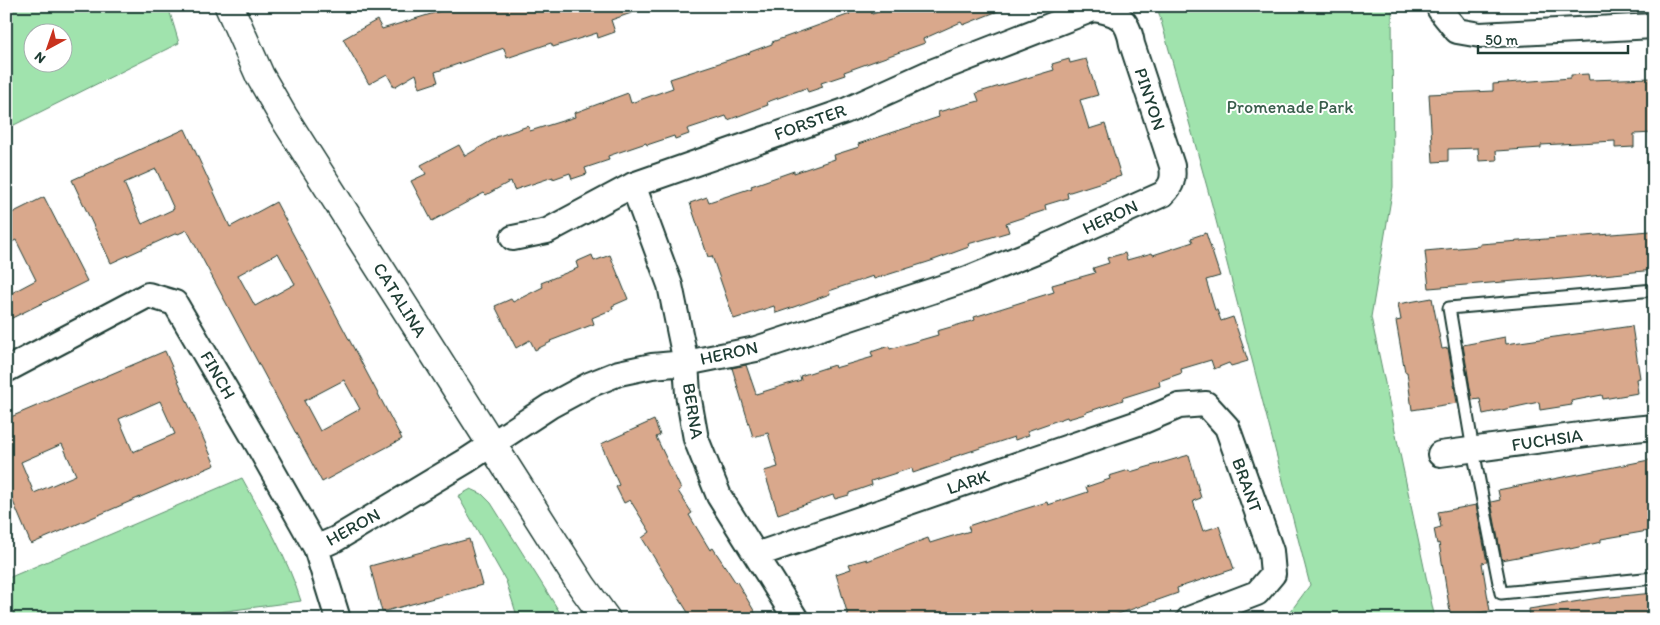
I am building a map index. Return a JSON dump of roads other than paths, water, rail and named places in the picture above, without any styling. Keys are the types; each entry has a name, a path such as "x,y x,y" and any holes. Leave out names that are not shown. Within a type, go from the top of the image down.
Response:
{"street":[{"name":"CATALINA","path":"230,6 260,76 283,116 582,586 606,619"},
{"path":"1440,6 1440,10 1457,31 1480,34 1654,26"},
{"name":"FORSTER","path":"513,238 547,231 633,185 845,111 929,73 1078,14 1093,9 1108,11"},
{"name":"PINYON","path":"1108,11 1124,20 1130,31 1132,44 1172,166 1174,177 1171,186 1162,194"},
{"name":"BERNA","path":"633,185 670,285 686,363 688,394 696,439 719,496 796,619"},
{"name":"HERON","path":"316,548 336,539 466,461 550,406 589,385 627,371 652,366 686,363 756,349 965,280 1036,251 1162,194"},
{"name":"FINCH","path":"6,370 148,295 175,303 316,548 338,619"},
{"name":"BRANT","path":"1179,406 1206,404 1227,427 1271,551 1273,574 1257,594 1189,619"},
{"name":"LARK","path":"756,555 1141,422 1179,406"},
{"name":"FUCHSIA","path":"1440,454 1602,432 1654,428"},
{"name":"CATALINA","path":"582,586 595,619"}],"lane":[{"path":"1654,290 1449,308 1473,450 1501,594 1654,578"}],"park label":[{"name":"Promenade Park","path":"1290,107"}]}
